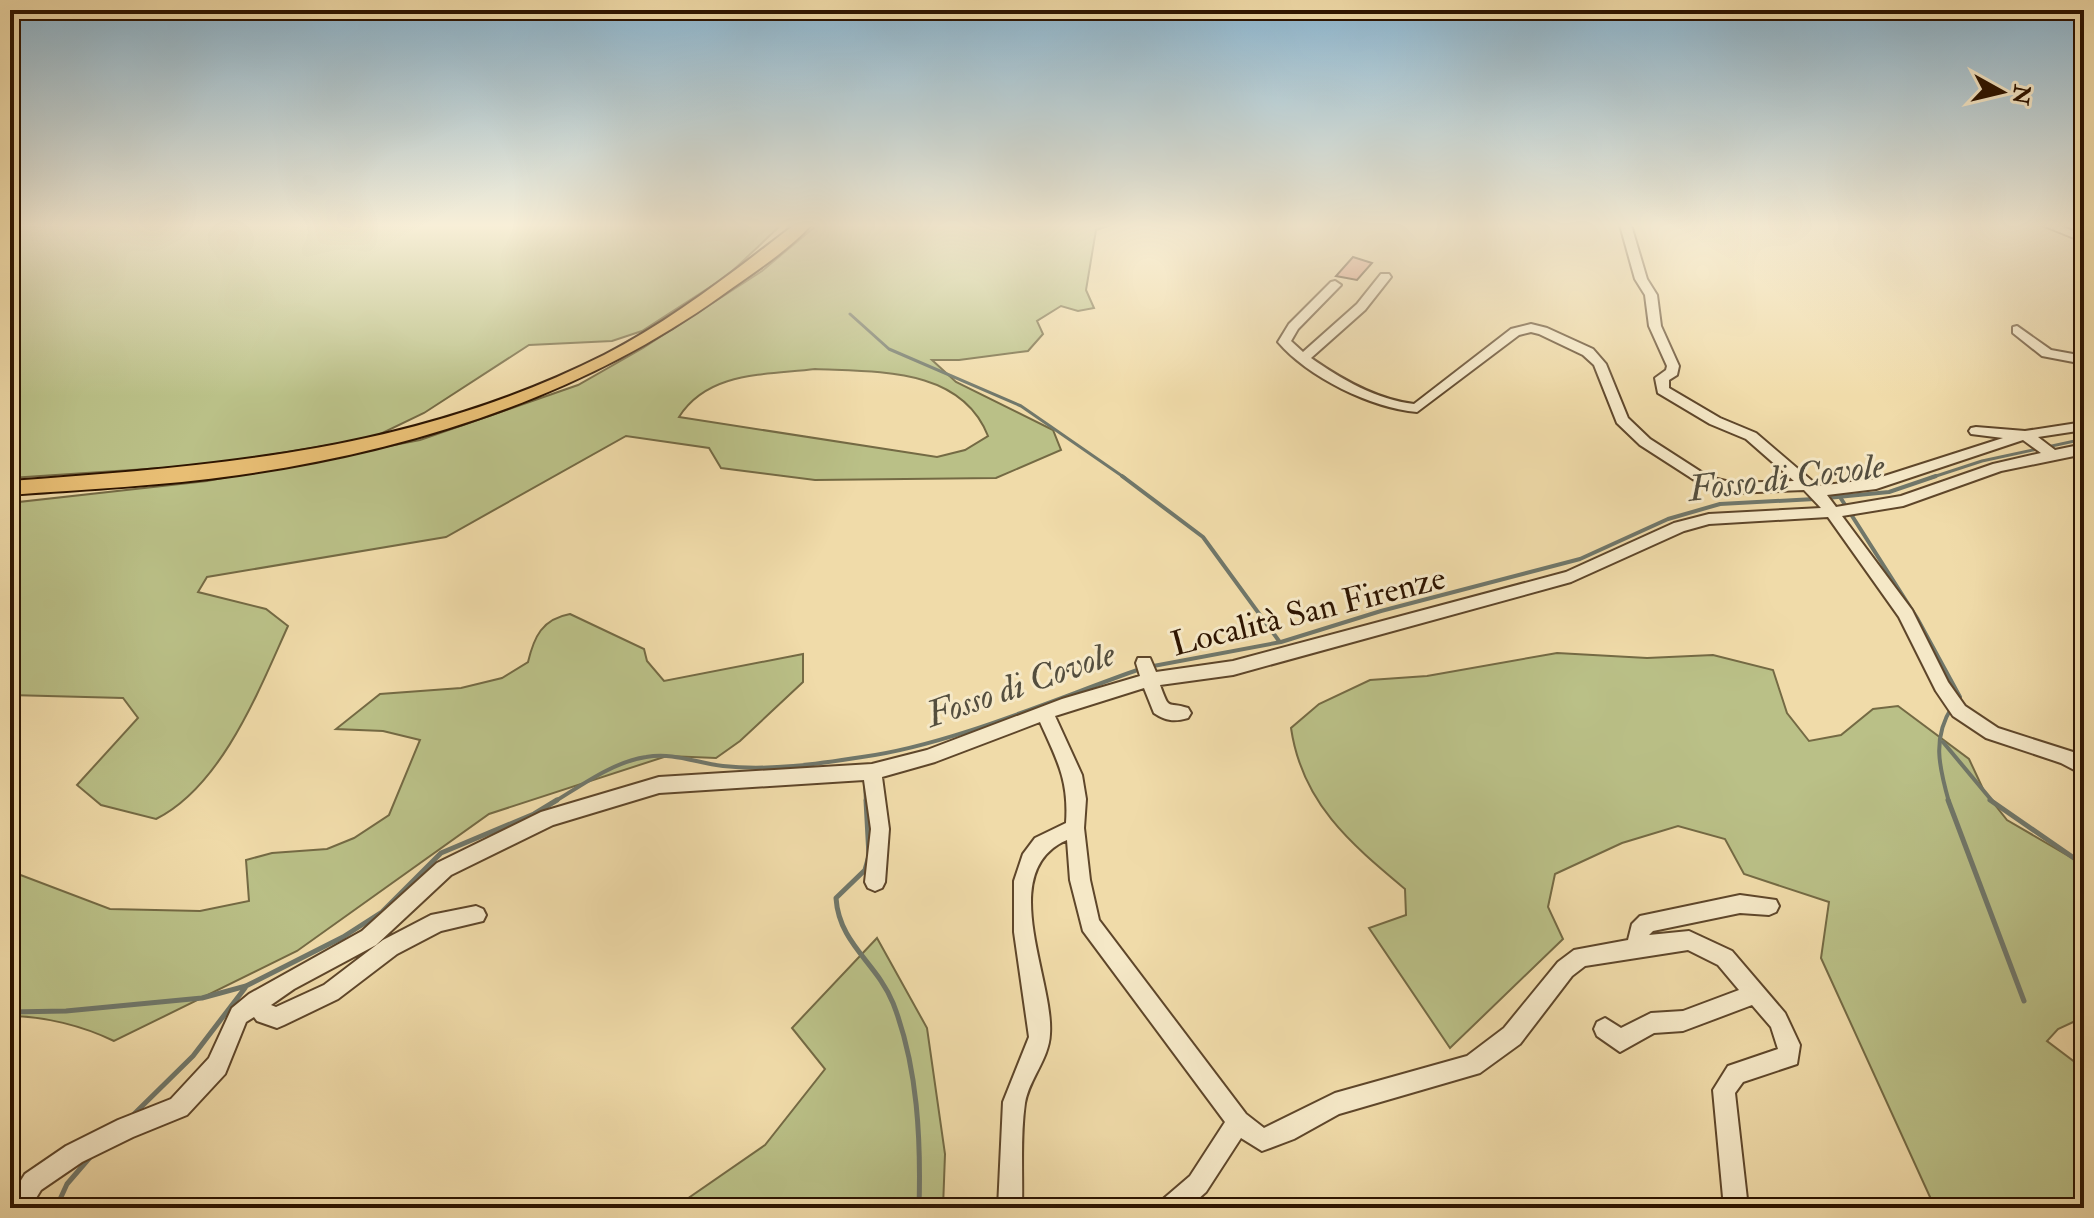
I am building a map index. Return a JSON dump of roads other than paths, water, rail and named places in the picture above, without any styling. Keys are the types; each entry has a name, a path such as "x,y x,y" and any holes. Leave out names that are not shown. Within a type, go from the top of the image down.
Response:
{"main road":[{"path":"10,488 240,469 343,448 464,417 584,371 704,302 730,282"}],"street":[{"path":"1303,359 1361,307 1381,282"},
{"path":"1643,282 1651,295 1655,326 1673,366 1672,372 1662,378 1663,390 1715,421 1751,436 1825,500 1906,614 1942,686 1959,711 1992,733 2067,757 2084,767"},
{"path":"1336,292 1293,327 1284,342 1303,359 1386,403 1404,409 1417,408 1515,332 1531,328 1560,337 1596,358 1622,420 1680,466 1717,485 1825,500 1876,484 2039,446 2084,426"},
{"path":"2017,330 2047,353 2084,360"},
{"path":"1976,431 2039,446"},
{"name":"Località San Firenze","path":"17,1208 33,1182 74,1154 126,1128 179,1107 217,1066 239,1015 256,1001 369,938 444,869 548,818 659,785 690,780 872,772 929,757 1147,672 1233,668 1571,576 1679,527 1709,519 1825,500 1863,508 1903,501 1998,467 2039,446 2084,449"},
{"path":"1147,672 1160,708 1169,714 1182,713"},
{"path":"1045,713 1073,775 1080,880 1090,924 1238,1122 1262,1140 1286,1131 1335,1104 1472,1065 1512,1036 1565,969 1581,957 1689,940 1725,958 1778,1020 1789,1045 1789,1056 1736,1074 1724,1090 1736,1208"},
{"path":"872,772 880,829 875,882"},
{"path":"1010,1208 1014,1102 1018,1087 1035,1055 1040,1030 1030,985 1021,884 1027,862 1043,843 1075,828"},
{"path":"1638,947 1639,931 1647,923 1740,904 1769,906"},
{"path":"256,1001 264,1014 277,1018 331,992 390,947 438,922 476,915"},
{"path":"1605,1029 1620,1041 1651,1023 1683,1021 1754,994"},
{"path":"1170,1208 1198,1184 1238,1122"}],"waterway":[{"path":"850,314 889,349 1021,406 1125,478"},
{"name":"Fosso di Covole","path":"1933,477 1982,461 2084,439"},
{"path":"1122,476 1203,537 1279,641"},
{"name":"Fosso di Covole","path":"1827,498 1889,492 1933,477"},
{"path":"1840,497 1917,618 1960,697 1957,700"},
{"name":"Fosso di Covole","path":"1148,667 1281,642 1381,611 1580,559 1668,519 1720,504 1815,499"},
{"name":"Fosso di Covole","path":"554,802 610,769 646,757 666,756 723,766 758,768 811,764 896,751 1002,720 1140,669"},
{"path":"1949,802 1939,753 1942,730 1952,707"},
{"path":"1943,742 1993,802"},
{"path":"865,783 866,802"},
{"name":"Fosso di Covole","path":"10,1012 66,1011 202,998 246,986 343,937 382,912 441,853 534,814 557,800"},
{"path":"866,800 869,856 865,870 836,898 839,914 851,941 878,976 893,1003 908,1053 916,1104 919,1208"},
{"path":"1948,800 2024,1001"},
{"path":"1990,800 2084,865"},
{"path":"132,1116 193,1056 245,988"},
{"path":"56,1208 67,1184 92,1155"}]}
